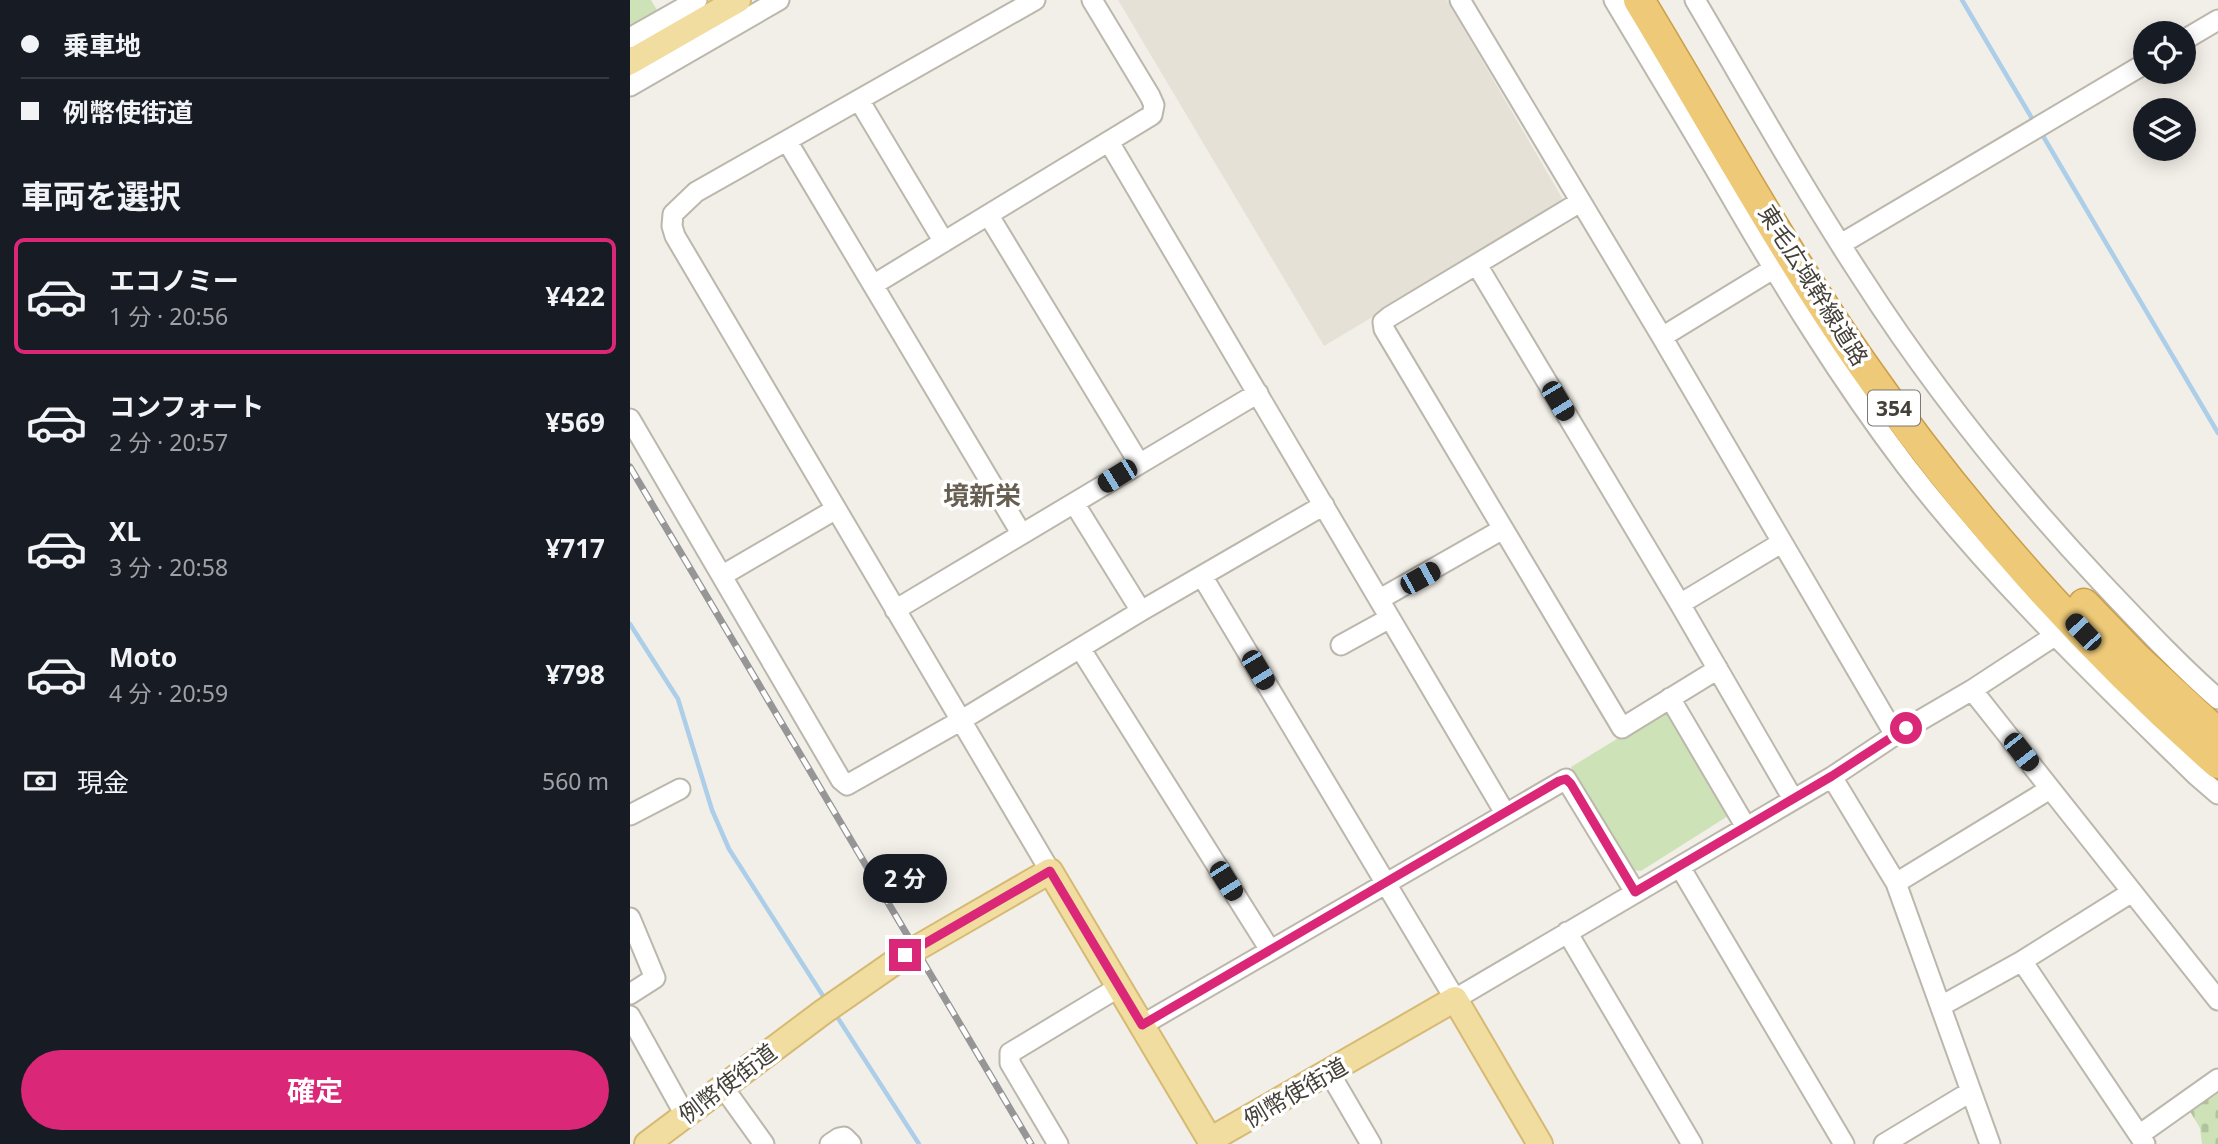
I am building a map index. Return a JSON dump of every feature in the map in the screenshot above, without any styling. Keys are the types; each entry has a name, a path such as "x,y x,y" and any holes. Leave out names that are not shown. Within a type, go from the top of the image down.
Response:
{"highway":[{"name":"東毛広域幹線道路","path":"1639,0 1862,364 1916,437 2045,592 2120,673 2218,763"},
{"name":"東毛広域幹線道路","path":"1663,0 1828,275 1931,425 1986,495 2058,577 2135,657 2218,734"}],"main road":[{"path":"635,51 738,0"},
{"name":"例幣使街道","path":"647,1144 832,1005 905,955 1050,871 1211,1142 1455,999"},
{"path":"1455,999 1540,1144"}],"street":[{"path":"635,51 662,8 697,0"},
{"path":"630,86 779,0"},
{"path":"1035,0 696,192 673,214 672,226 675,236 1050,871"},
{"path":"873,285 1152,115 1154,105 1092,0"},
{"path":"1460,0 1662,337 1895,735"},
{"path":"1614,0 1773,269 1838,371 1923,486 1969,543 2056,635 2187,767 2218,794"},
{"path":"1695,0 1862,279 1924,367 1995,461 2054,531 2134,617 2218,699"},
{"path":"2196,33 2218,20"},
{"path":"1841,244 2133,71"},
{"path":"859,100 944,242"},
{"path":"787,141 1021,533"},
{"path":"1110,142 1505,813"},
{"path":"1580,202 1383,322 1384,329 1622,728 1718,669"},
{"path":"989,216 1139,463"},
{"path":"1477,265 1793,799"},
{"path":"1662,337 1773,269"},
{"path":"895,610 1258,393"},
{"path":"630,419 844,784 850,785 1324,505"},
{"path":"1923,486 1941,492 1950,502 1973,507"},
{"path":"1074,503 1141,611"},
{"path":"723,575 836,509"},
{"path":"1380,600 1503,529"},
{"path":"1680,604 1782,543"},
{"path":"1202,576 1455,999 1832,776 2056,635"},
{"path":"1341,645 1391,618"},
{"path":"1080,648 1270,950"},
{"path":"1972,690 2217,997"},
{"path":"1670,698 1745,827"},
{"path":"1832,776 1896,883 1990,1144"},
{"path":"1142,1025 1566,779 1635,892"},
{"path":"630,815 680,789"},
{"path":"1896,883 2050,789"},
{"path":"1680,867 1844,1144"},
{"path":"1941,1006 2022,961 2132,892"},
{"path":"630,918 656,978 630,994"},
{"path":"1566,932 1692,1144"},
{"path":"2022,961 2142,1139 2218,1079"},
{"path":"1058,1144 1010,1063 1010,1053 1119,987"},
{"path":"630,1016 685,1115"},
{"path":"1329,1072 1371,1144"},
{"path":"723,1087 764,1144"},
{"path":"1884,1144 1970,1092"},
{"path":"830,1144 844,1137 851,1144"}],"shaded area":[{"path":"1118,0 1447,0 1562,198 1561,204 1324,346"}],"green space":[{"path":"630,0 651,0 657,10 657,18 630,34"},
{"path":"1666,709 1730,811 1728,816 1641,871 1633,870 1571,767"},
{"path":"2218,1087 2218,1144 2202,1144 2200,1128 2188,1108"}],"waterway":[{"path":"1962,0 2033,120"},
{"path":"2043,136 2218,433"},
{"path":"630,624 678,699 712,810 729,849 825,999"},
{"path":"834,1012 919,1144"}],"railway":[{"path":"630,467 1031,1144"}],"district":[{"name":"境新栄","path":"982,495"}],"route":[{"path":"905,955 1050,871 1142,1025 1559,781 1566,779 1571,784 1635,892 1832,776 1906,728"}]}
